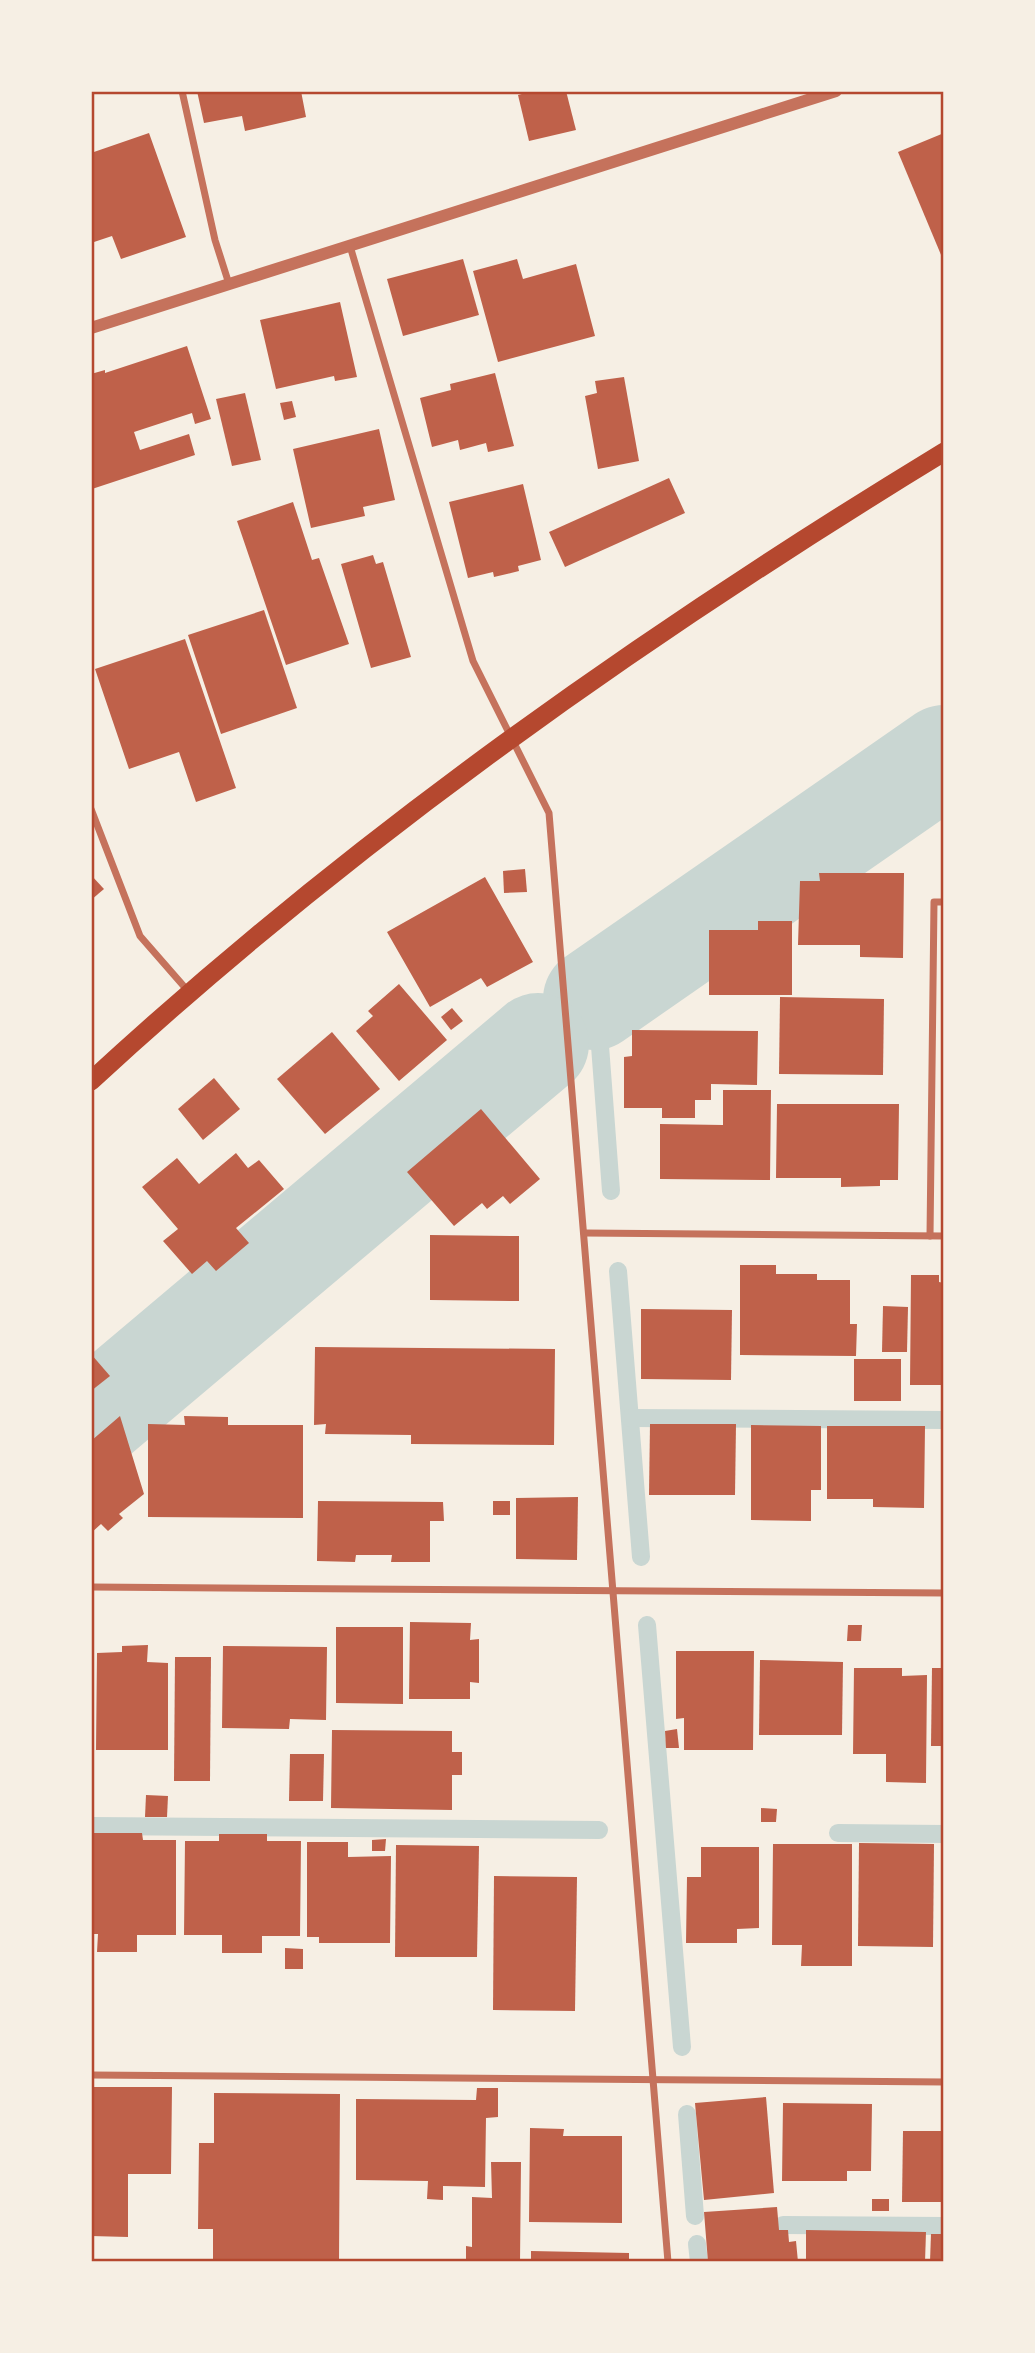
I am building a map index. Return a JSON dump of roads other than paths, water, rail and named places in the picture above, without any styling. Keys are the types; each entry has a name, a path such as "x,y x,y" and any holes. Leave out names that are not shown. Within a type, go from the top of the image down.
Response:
{"highway":[{"path":"91,1081 190,993 434,796 664,630 782,552 944,452"}],"street":[{"path":"182,91 215,240 229,284"},
{"path":"91,328 836,91"},
{"path":"350,246 473,661 549,813 668,2262"},
{"path":"91,809 140,936 190,993"},
{"path":"930,1236 934,902 944,902"},
{"path":"584,1233 944,1236"},
{"path":"91,1587 944,1593"},
{"path":"91,2075 944,2082"}],"waterway":[{"path":"594,999 944,756"},
{"path":"595,997 596,1007"},
{"path":"91,1421 538,1044"},
{"path":"600,1046 611,1191"},
{"path":"618,1271 641,1557"},
{"path":"630,1418 944,1420"},
{"path":"647,1625 682,2047"},
{"path":"91,1826 599,1830"},
{"path":"838,1833 944,1834"},
{"path":"687,2114 695,2216"},
{"path":"783,2225 944,2226"},
{"path":"697,2244 699,2262"}]}
